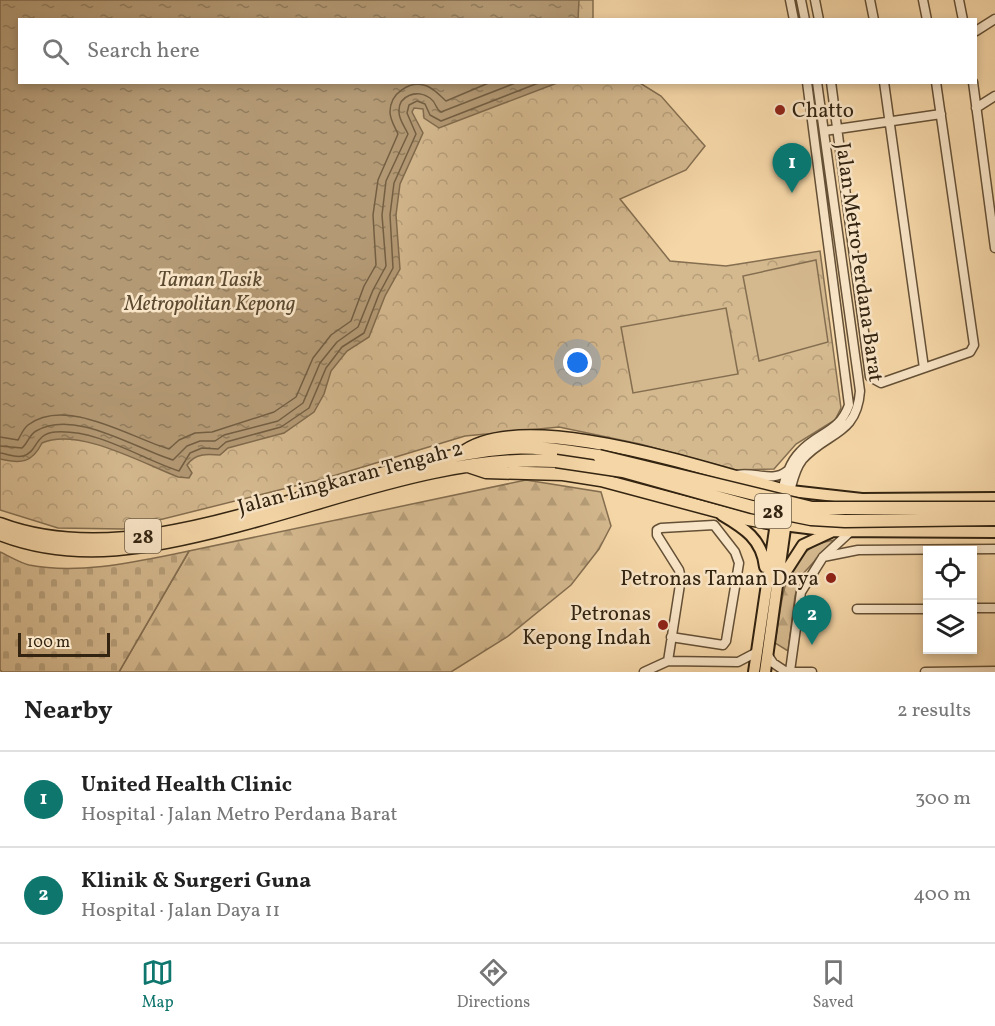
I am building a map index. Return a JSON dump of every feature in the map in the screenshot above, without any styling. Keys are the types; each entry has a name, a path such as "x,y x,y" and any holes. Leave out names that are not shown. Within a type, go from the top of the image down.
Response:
{"highway":[{"path":"780,525 743,518 706,506 601,480 563,474 486,472 463,460 474,444 489,439 519,436 579,439 786,490"},
{"name":"Jalan Lingkaran Tengah 2","path":"556,455 752,507 811,519 844,521 995,519"},
{"name":"Jalan Lingkaran Tengah 2","path":"0,524 46,536 85,540 142,536 206,523 463,460 513,460 556,455 624,461 755,496 812,508 995,508"},
{"name":"Jalan Lingkaran Tengah 2","path":"0,534 46,547 86,552 121,551 209,533 463,460"},
{"path":"743,518 752,514 760,502 757,489 747,481"}],"main road":[{"path":"754,672 762,653 786,490 834,497 995,498"},
{"path":"827,531 810,519 806,508 814,500 834,497"},
{"path":"706,506 740,526 760,545 772,585"},
{"path":"780,525 850,532 995,531"},
{"path":"772,585 803,546 827,531"},
{"path":"762,653 765,672"}],"street":[{"path":"790,0 794,18"},
{"path":"801,0 805,18"},
{"path":"815,0 819,18"},
{"path":"870,0 874,18"},
{"path":"923,0 927,18"},
{"path":"958,0 962,18"},
{"path":"977,30 995,19"},
{"name":"Jalan Metro Perdana Barat","path":"786,490 788,471 794,459 807,445 840,424 854,406 807,84"},
{"name":"Jalan Metro Perdana Barat","path":"786,490 804,458 844,429 852,420 860,391 818,84"},
{"path":"831,84 870,377 874,382 881,383 970,352 974,345 936,84"},
{"path":"884,84 924,368"},
{"path":"973,84 992,194 995,248"},
{"path":"976,108 995,96"},
{"path":"824,131 941,114"},
{"path":"731,477 749,474 777,478 788,471"},
{"path":"668,661 671,637 681,578 679,570 657,535 657,530 714,525 735,552 739,563 725,643 671,637"},
{"path":"786,671 801,592 823,557 850,532"},
{"path":"823,557 858,550 995,549"},
{"path":"977,608 995,608"},
{"path":"857,609 923,609"},
{"path":"644,672 668,661 738,662 762,653 786,671 812,672"},
{"path":"738,662 750,672"},
{"path":"925,672 995,671"}],"green space":[{"name":"Taman Tasik Metropolitan Kepong","path":"0,0 593,0 593,18 18,18 18,84 642,84 661,96 705,146 686,170 620,199 670,261 726,266 820,251 841,408 835,420 796,444 774,469 736,470 640,444 559,427 465,436 323,479 123,529 58,528 0,510"},
{"path":"816,260 828,342 759,361 743,276"},
{"path":"726,308 738,374 633,393 621,327"},
{"path":"526,480 601,492 611,526 599,549 571,585 507,637 451,672 119,672 189,551"},
{"path":"834,540 801,576 795,596 788,651 775,643 788,578 794,565 804,553 817,545"},
{"path":"189,551 119,672 2,672 0,670 0,552 29,565 49,568 89,568"}],"water":[{"path":"0,0 579,0 578,18 18,18 18,84 554,84 439,128 424,118 423,109 414,108 412,112 423,133 400,184 396,215 400,269 385,296 369,337 347,351 331,371 324,394 314,412 284,433 228,448 220,455 198,456 187,465 192,473 189,478 178,477 110,449 73,440 57,439 42,443 34,455 25,460 0,459"}],"place":[{"name":"Chatto","path":"780,110"},
{"name":"United Health Clinic","path":"792,193"},
{"name":"Petronas Taman Daya","path":"831,578"},
{"name":"Petronas Kepong Indah","path":"663,625"},
{"name":"Klinik & Surgeri Guna","path":"812,645"}]}
